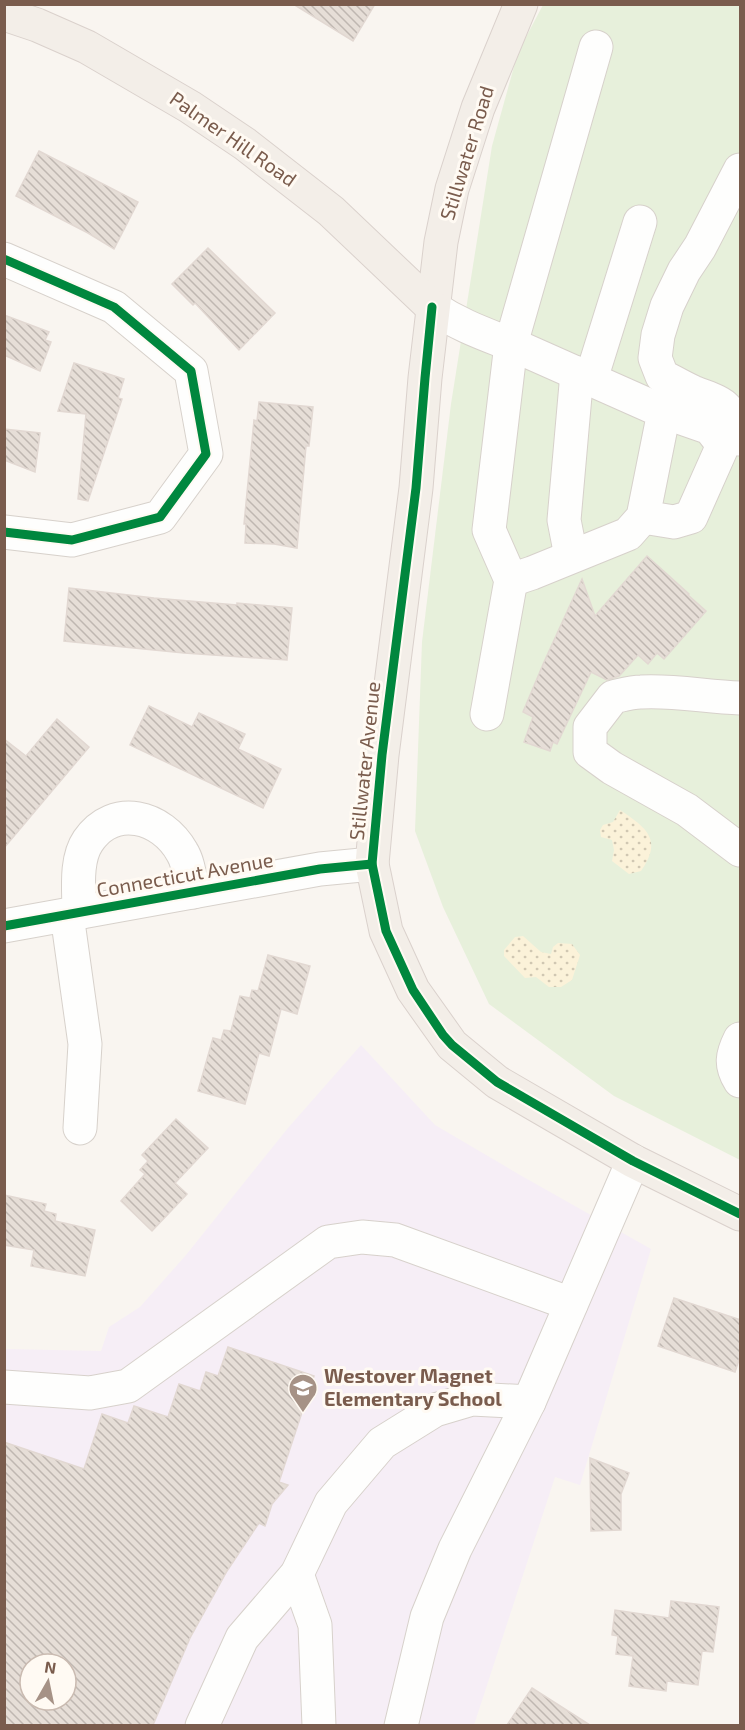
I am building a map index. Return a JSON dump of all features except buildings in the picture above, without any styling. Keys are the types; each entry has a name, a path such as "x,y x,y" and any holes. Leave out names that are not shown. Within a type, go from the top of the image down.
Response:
{"main road":[{"name":"Stillwater Road","path":"432,307 441,242 452,189 478,108 521,4"},
{"name":"Palmer Hill Road","path":"4,14 38,15 87,47 190,107 245,144 331,211 432,307"},
{"name":"Stillwater Avenue","path":"432,307 416,488 382,755 372,864 386,931 413,990 452,1045 497,1082 633,1161 741,1214"}],"street":[{"path":"488,714 511,580 489,530 511,345 596,47"},
{"path":"643,517 674,522 691,517 733,440 734,420 720,401 692,391 662,376 655,358 658,335 667,306 741,170"},
{"path":"571,556 564,520 584,376 640,222"},
{"path":"4,259 114,307 190,371 206,454 160,517 72,540 4,532"},
{"path":"432,307 452,321 664,412 710,428 733,440"},
{"path":"511,580 628,534 643,517 664,412"},
{"path":"741,698 639,692 613,697 590,727 590,752 612,768 687,810 741,850"},
{"path":"80,1128 85,1044 73,914 79,866 87,842 105,824 130,817 150,821 168,834 183,853 193,892"},
{"name":"Connecticut Avenue","path":"4,926 320,869 372,864"},
{"path":"741,1039 733,1057 733,1070 741,1081"},
{"path":"401,1725 427,1617 455,1549 529,1402 633,1161"},
{"path":"4,1387 90,1393 128,1386 328,1242 362,1237 394,1240 571,1304"},
{"path":"202,1725 242,1638 297,1574 331,1503 382,1443 435,1410 472,1399 529,1402"},
{"path":"297,1574 315,1625 319,1725"}],"shaded area":[{"name":"Westover Magnet Elementary School","path":"361,1045 435,1125 651,1249 580,1485 555,1477 474,1725 5,1726 5,1349 101,1351 109,1327 140,1307 186,1255 288,1128"}],"green space":[{"path":"543,5 740,5 740,1160 614,1096 489,1004 443,907 415,831 422,642 451,404 492,146 518,52"}],"sand":[{"path":"620,810 644,829 651,843 648,860 641,871 629,874 612,861 614,850 612,840 601,837 600,830 603,825 613,822"},
{"path":"523,936 541,952 551,954 553,947 558,943 572,944 580,955 572,980 561,987 549,987 536,977 525,978 504,956 504,950 515,937"}],"cycle path":[{"path":"4,259 114,307 191,371 206,454 160,517 72,540 4,532"},
{"path":"432,307 416,488 382,755 372,864 386,931 413,990 443,1035 497,1082 633,1161 740,1214"},
{"path":"4,926 320,869 372,864"}],"place":[{"name":"Westover Magnet Elementary School","path":"303,1414"}]}
